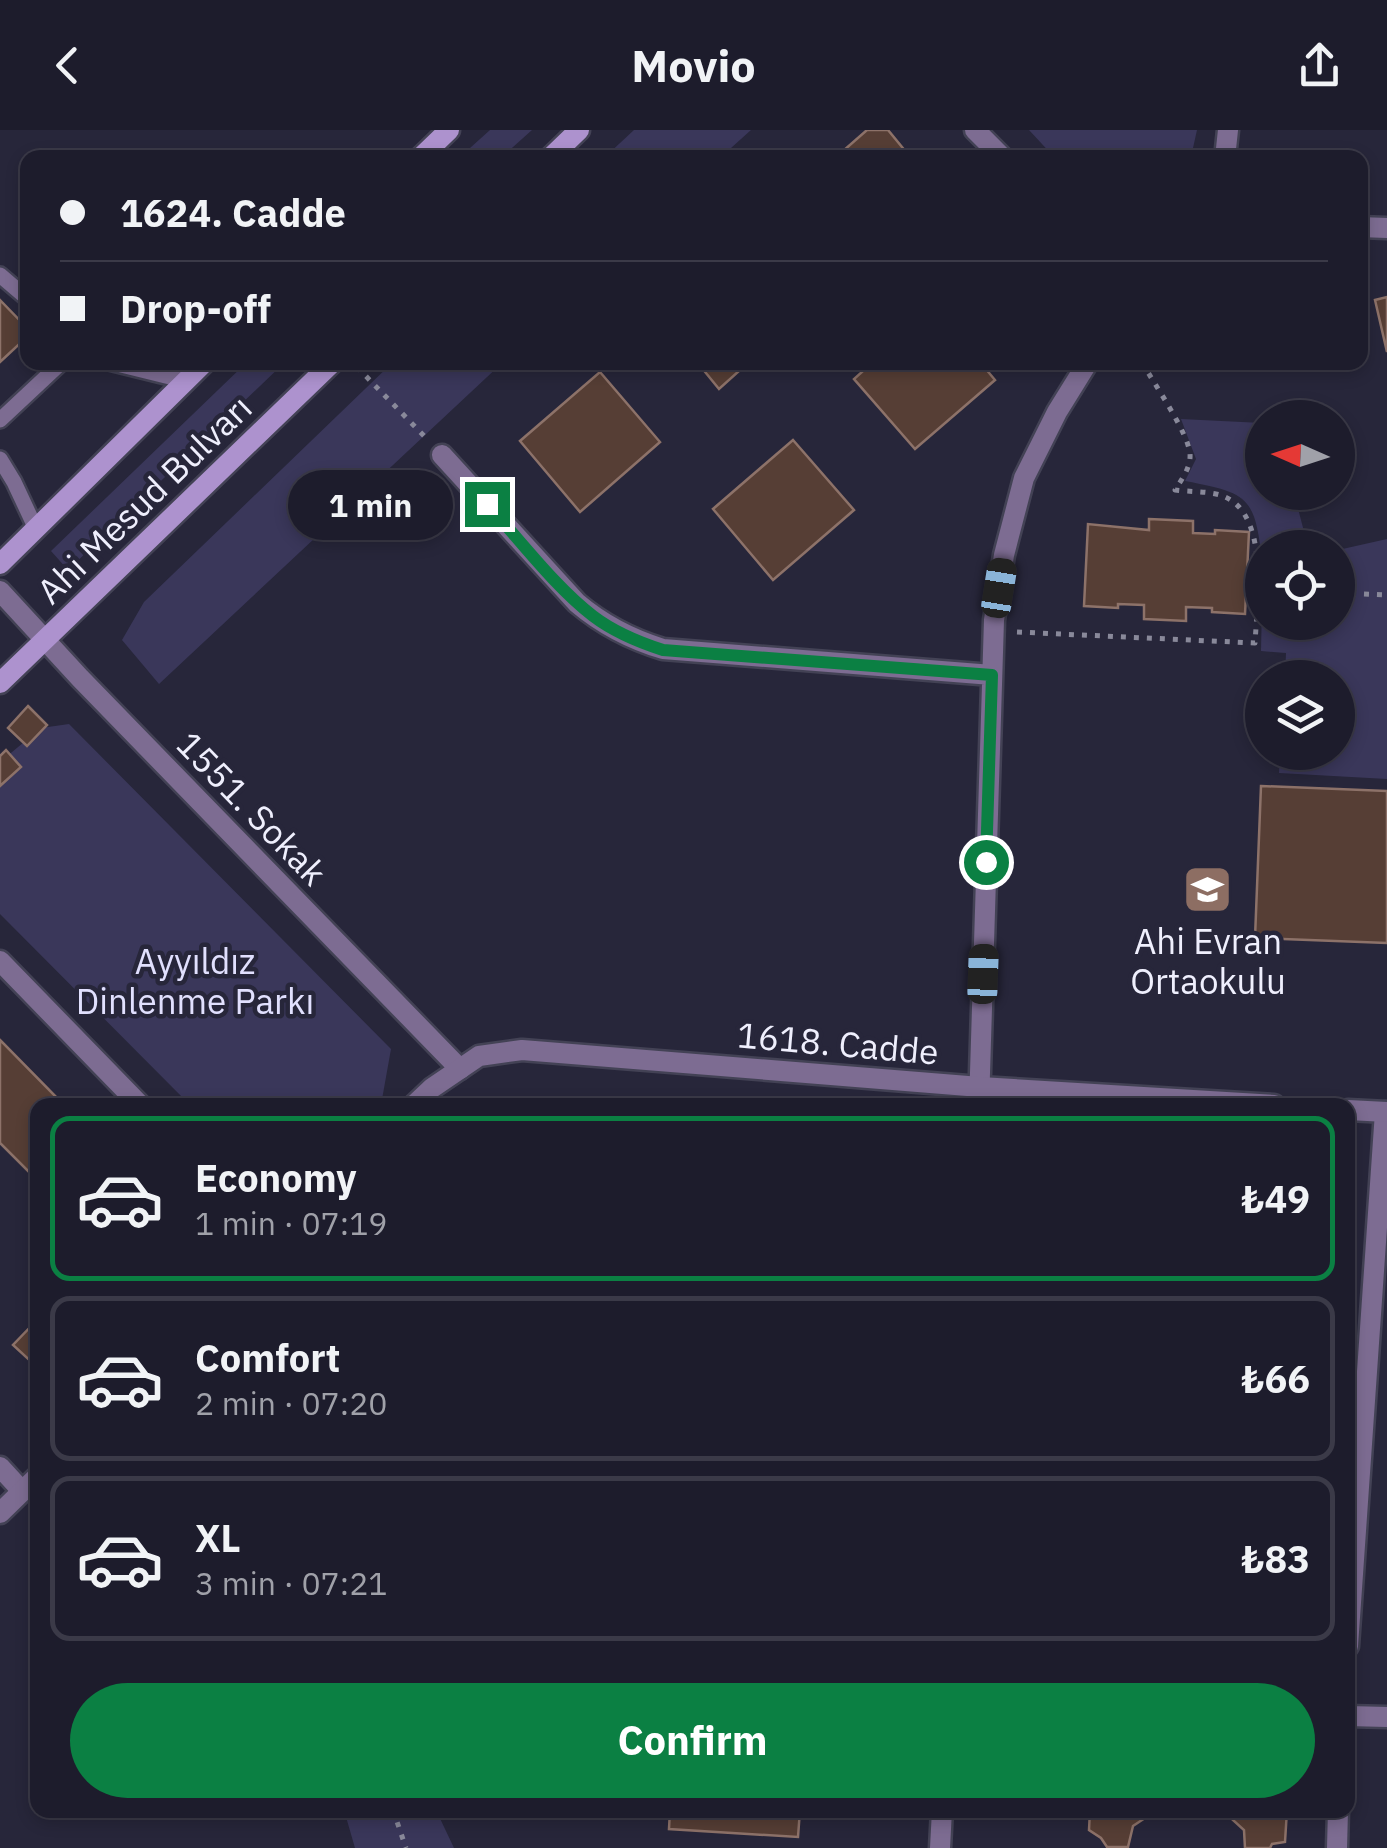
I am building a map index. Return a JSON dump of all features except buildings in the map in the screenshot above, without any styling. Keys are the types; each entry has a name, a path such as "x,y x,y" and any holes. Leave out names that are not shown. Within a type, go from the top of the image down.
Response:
{"main road":[{"path":"428,150 449,130"},
{"path":"558,150 579,130"},
{"name":"Ahi Mesud Bulvarı","path":"0,564 197,370"},
{"name":"Ahi Mesud Bulvarı","path":"0,683 325,370"}],"street":[{"path":"975,130 995,150"},
{"path":"979,1096 994,630 1004,556 1024,478 1083,370"},
{"path":"442,455 577,602 596,618 639,642 663,650 992,675"},
{"name":"1551. Sokak","path":"0,591 460,1069"},
{"path":"0,962 133,1098"},
{"name":"1618. Cadde","path":"421,1098 479,1056 522,1050 979,1096 1045,1098"},
{"path":"1355,1110 1386,1112 1355,1548"},
{"path":"0,1468 30,1484 0,1513"},
{"path":"1355,1716 1387,1718"},
{"path":"940,1848 942,1818"},
{"path":"1336,1848 1338,1818"}],"lane":[{"path":"0,275 20,292"},
{"path":"0,420 53,370"},
{"path":"141,370 186,381"},
{"path":"0,459 36,529"}],"path":[{"path":"360,370 442,455"},
{"path":"1147,370 1186,439 1190,456 1187,470 1175,490 1223,496 1241,508 1252,530"},
{"path":"1355,594 1387,595"},
{"path":"994,630 1255,644 1255,640"},
{"path":"396,1818 406,1848"}],"green space":[{"path":"490,130 532,130 510,150 468,150"},
{"path":"634,130 751,130 729,150 613,150"},
{"path":"1029,130 1197,130 1193,150 1048,150"},
{"path":"239,370 277,370 68,570 51,551"},
{"path":"385,370 495,370 159,684 122,640 144,602"},
{"path":"1181,419 1245,422 1245,502 1223,489 1185,481 1196,459"},
{"path":"1251,510 1298,510 1304,530 1257,530"},
{"path":"1387,539 1387,779 1279,773 1355,770 1355,660 1286,660 1286,653 1261,651 1261,640 1355,640 1355,546"},
{"name":"Ayyıldız Dinlenme Parkı","path":"69,724 391,1049 382,1098 183,1098 0,914 0,762 41,728"},
{"path":"346,1818 440,1818 454,1848 355,1848"}],"place":[{"name":"Ahi Evran Ortaokulu","path":"1208,889"}],"route":[{"path":"487,504 577,602 616,631 639,642 663,650 992,675 986,862"}]}
